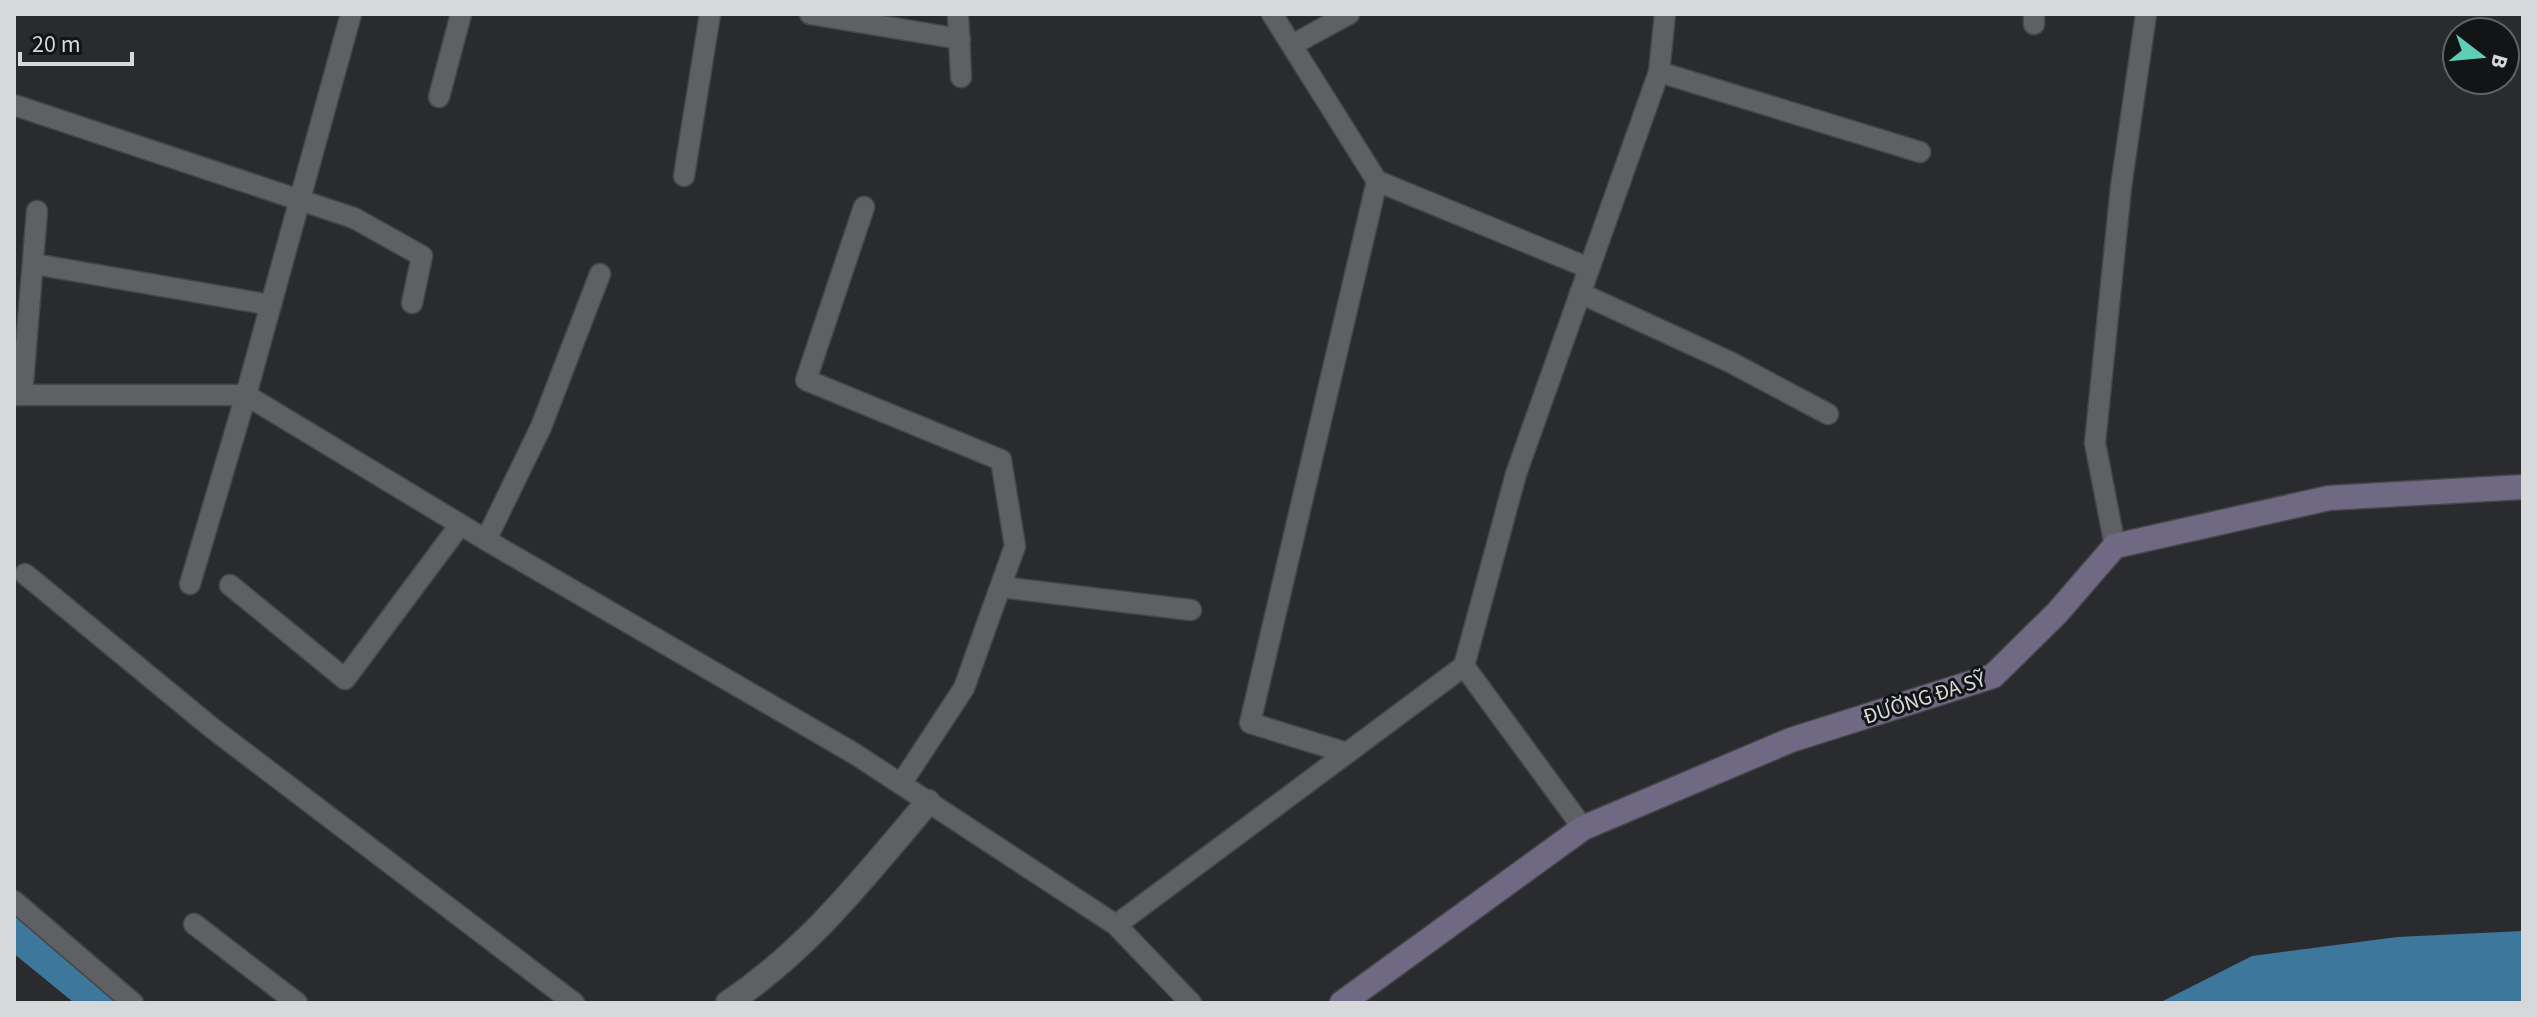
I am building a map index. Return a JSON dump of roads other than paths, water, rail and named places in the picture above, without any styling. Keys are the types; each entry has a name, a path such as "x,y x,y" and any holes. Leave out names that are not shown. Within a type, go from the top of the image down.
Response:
{"street":[{"path":"2115,546 2329,498 2523,487"},
{"name":"ĐƯỜNG ĐA SỸ","path":"1342,1003 1583,828 1791,740 1993,676 2057,613 2115,546"},
{"path":"728,1003 762,980 821,927 928,802"}],"lane":[{"path":"190,584 246,395 351,14"},
{"path":"439,97 461,14"},
{"path":"684,176 710,14"},
{"path":"810,14 960,39"},
{"path":"958,14 961,77"},
{"path":"1272,14 1377,181 1589,268"},
{"path":"1292,45 1349,14"},
{"path":"1116,925 1464,666 1516,474 1659,72 1665,14"},
{"path":"2115,546 2095,443 2121,187 2146,14"},
{"path":"1659,72 1920,152"},
{"path":"14,105 354,218 422,256 412,303"},
{"path":"1347,753 1250,723 1377,181"},
{"path":"864,207 806,380 1001,460 1015,546 964,688 901,784"},
{"path":"37,211 34,264 18,395 246,395 460,525 855,754 1116,925 1191,1003"},
{"path":"34,264 271,305"},
{"path":"486,540 541,427 600,274"},
{"path":"1580,293 1730,362 1828,414"},
{"path":"230,585 345,679 460,525"},
{"path":"25,574 212,728 574,1003"},
{"path":"1001,587 1191,610"},
{"path":"1464,666 1583,828"},
{"path":"14,901 133,1003"},
{"path":"194,924 297,1003"}],"water":[{"path":"2523,931 2523,1003 2159,1003 2252,956 2397,937"}],"waterway":[{"path":"14,928 106,1003"}]}
